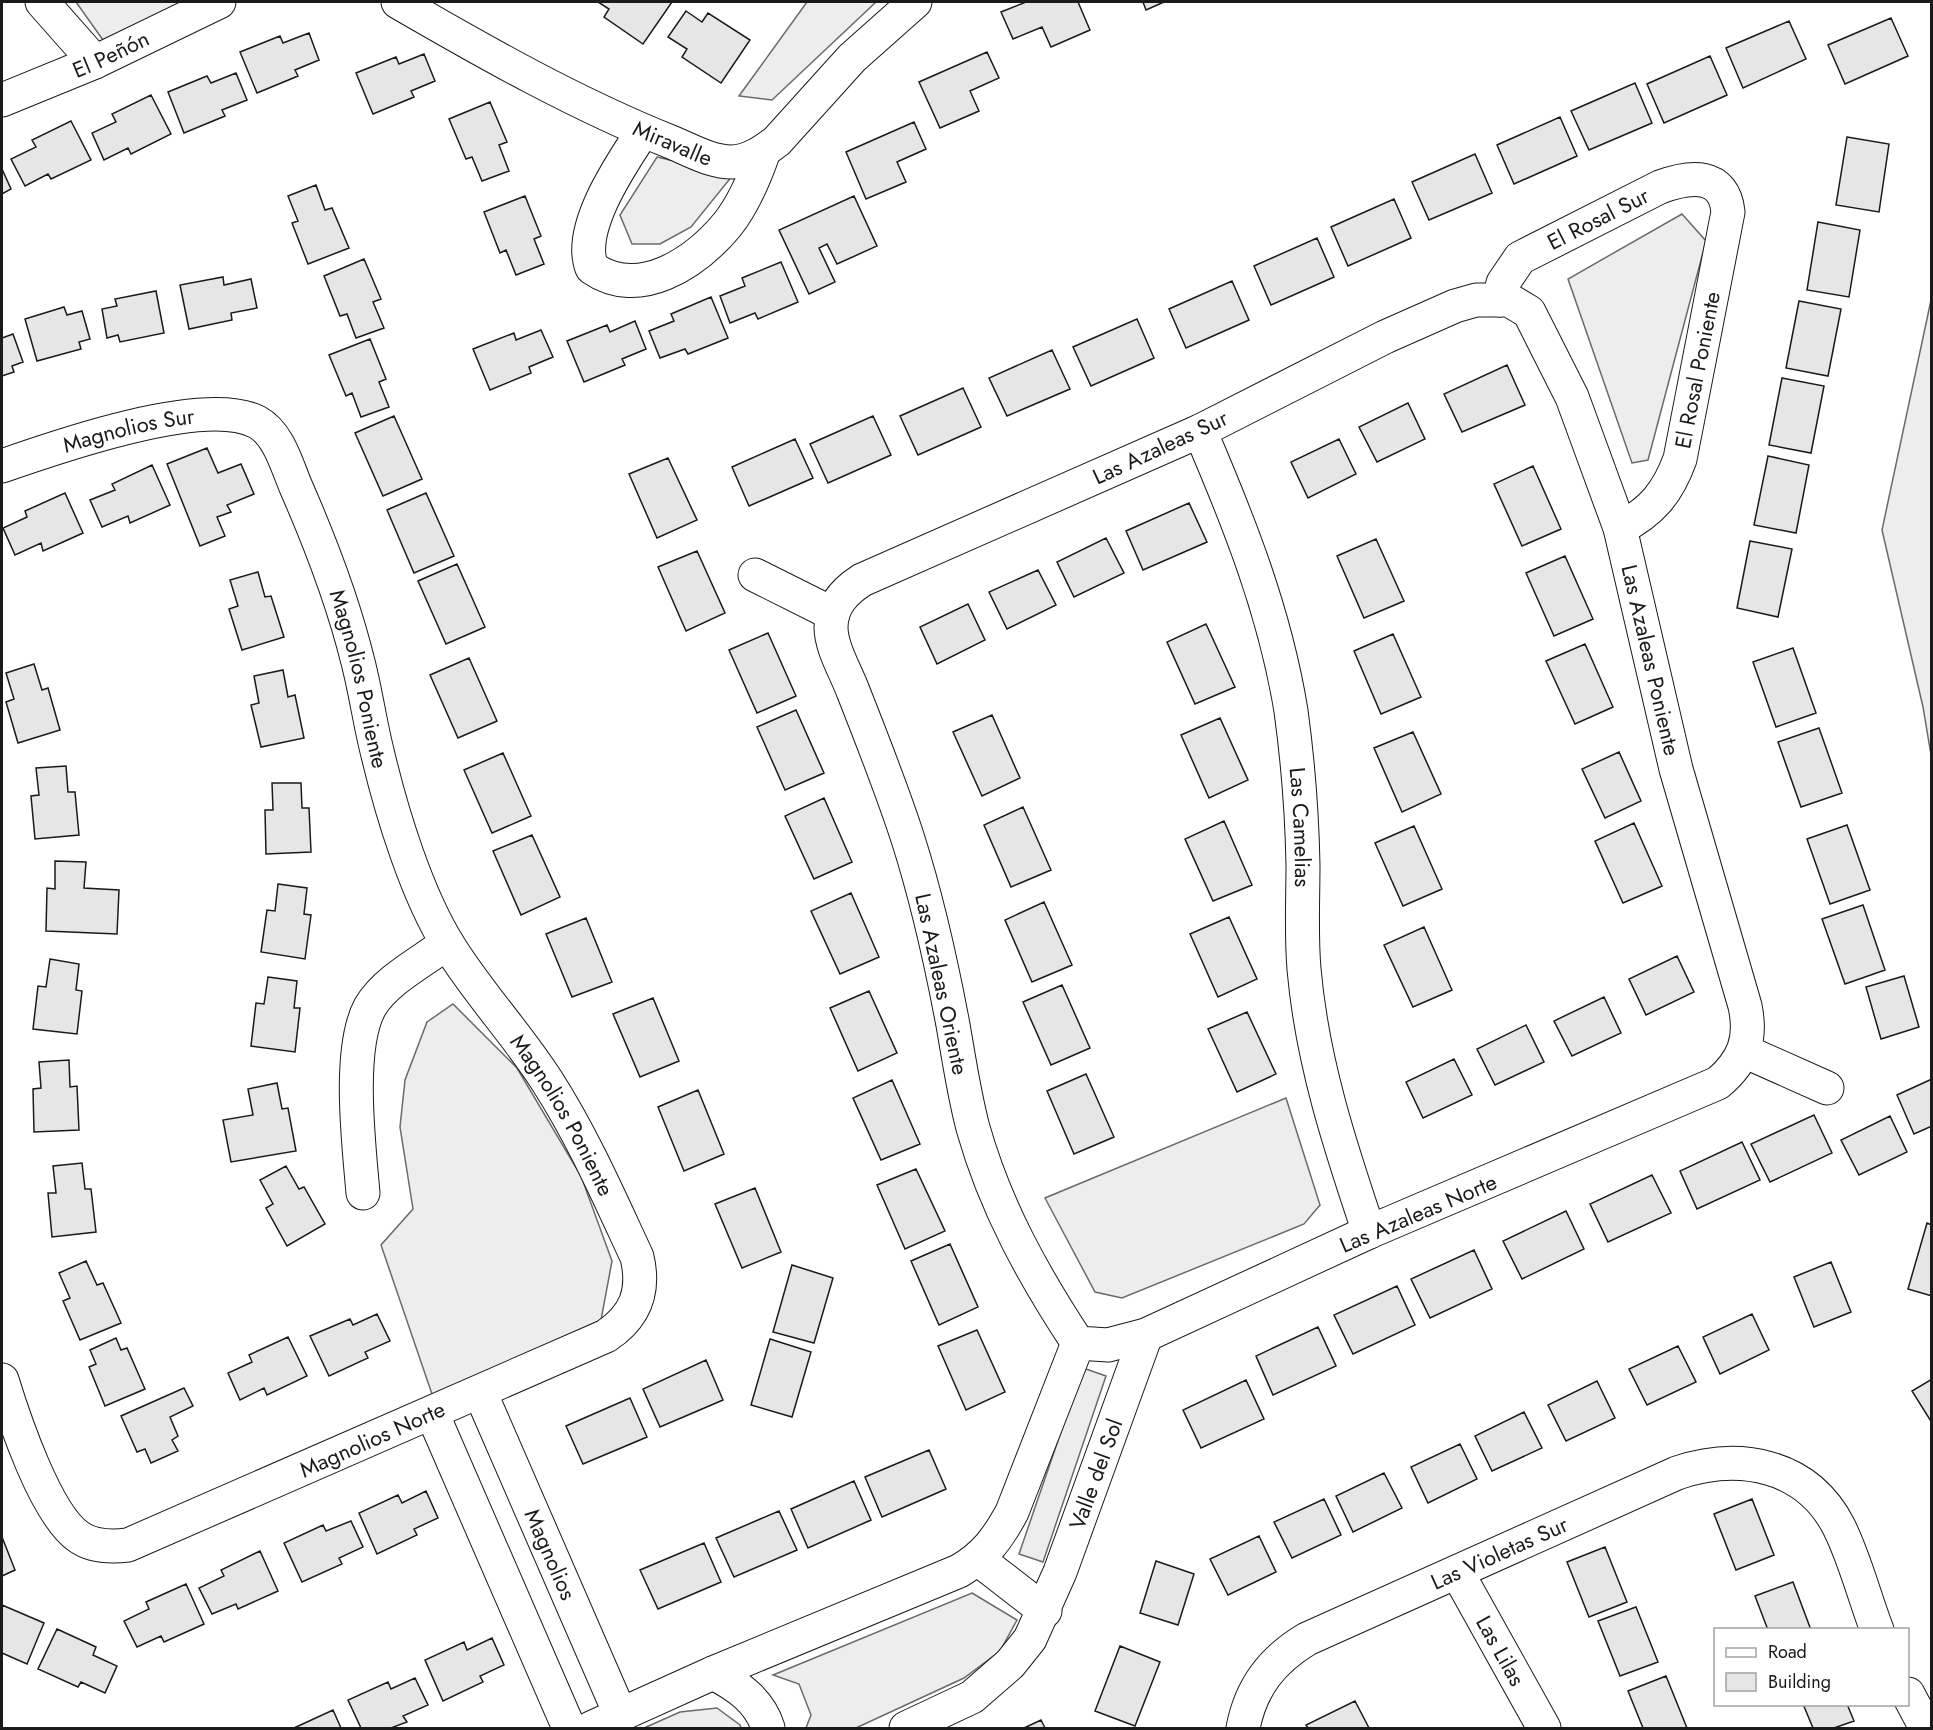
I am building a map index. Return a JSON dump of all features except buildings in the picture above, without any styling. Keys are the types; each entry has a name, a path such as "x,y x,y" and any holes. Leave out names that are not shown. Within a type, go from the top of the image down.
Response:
{"street":[{"path":"42,2 95,62"},
{"name":"El Peñón","path":"2,100 95,62 219,2"},
{"name":"Miravalle","path":"398,2 487,53 643,131 716,160 733,162 764,152 777,141 852,58 915,2"},
{"path":"643,131 606,194 589,238 587,249 592,268 615,281 627,283 661,275 705,247 727,225 739,207 764,152"},
{"name":"El Rosal Sur","path":"1499,300 1503,283 1510,269 1533,249 1676,181 1702,179 1721,190"},
{"name":"El Rosal Poniente","path":"1620,528 1638,519 1654,506 1673,479 1680,459 1728,212 1727,201 1721,190"},
{"name":"Las Azaleas Sur","path":"832,614 839,600 849,588 862,580 1200,431 1385,337 1455,306 1476,300 1499,300"},
{"name":"Las Azaleas Poniente","path":"1499,300 1519,304 1536,322 1572,397 1620,528 1676,769 1745,1006 1748,1029 1744,1051"},
{"name":"Magnolios Sur","path":"2,466 58,447 190,416 229,414 258,423"},
{"name":"Magnolios Poniente","path":"258,423 267,430 280,451 332,575 358,660 378,755 392,806 414,868 447,944 540,1071 587,1152 637,1257 640,1289 636,1305"},
{"name":"Las Camelias","path":"1200,431 1242,531 1277,642 1290,710 1299,778 1303,868 1301,919 1311,1029 1339,1146 1370,1232"},
{"path":"755,575 832,614"},
{"name":"Las Azaleas Oriente","path":"832,614 833,640 873,741 921,885 934,934 963,1083 987,1170 1020,1247 1047,1296 1078,1343"},
{"path":"363,1193 357,1113 360,1041 364,1023 380,994 447,944"},
{"path":"1744,1051 1827,1088"},
{"name":"Las Azaleas Norte","path":"1078,1343 1108,1345 1146,1335 1370,1232 1718,1083 1738,1064 1744,1051"},
{"name":"Magnolios Norte","path":"2,1380 19,1430 58,1514 80,1538 112,1547 144,1539 606,1336 629,1317 636,1305"},
{"name":"Valle del Sol","path":"906,1728 951,1710 992,1681 1010,1664 1030,1639 1045,1611 1146,1335"},
{"path":"591,1728 713,1673 959,1571 979,1560 999,1538 1012,1512 1078,1343"},
{"name":"Magnolios","path":"480,1392 621,1716"},
{"path":"432,1413 569,1728"},
{"name":"Las Violetas Sur","path":"1245,1719 1256,1687 1269,1668 1287,1651 1307,1639 1704,1464 1732,1461 1759,1464 1786,1474 1812,1494 1838,1526 1877,1628"},
{"path":"979,1560 1045,1611"},
{"name":"Las Lilas","path":"1457,1572 1544,1728"},
{"path":"713,1673 734,1684 753,1701 768,1728"},
{"path":"1909,1696 1926,1728"}],"shaded area":[{"path":"76,2 195,2 103,40"},
{"path":"807,2 876,2 772,100 739,96"},
{"path":"657,157 733,175 691,227 660,244 632,244 620,215"},
{"path":"1682,214 1706,241 1648,460 1632,463 1568,279"},
{"path":"1931,300 1931,755 1923,707 1882,530"},
{"path":"453,1004 517,1068 581,1176 612,1261 601,1320 433,1397 381,1245 413,1209 400,1127 405,1080 427,1022"},
{"path":"1286,1098 1320,1205 1304,1224 1122,1298 1095,1292 1045,1198"},
{"path":"1083,1368 1106,1376 1043,1562 1019,1554"},
{"path":"972,1593 1017,1620 1000,1651 964,1678 856,1728 806,1728 811,1715 799,1684 773,1675"},
{"path":"717,1708 741,1728 644,1728 680,1712"}]}
